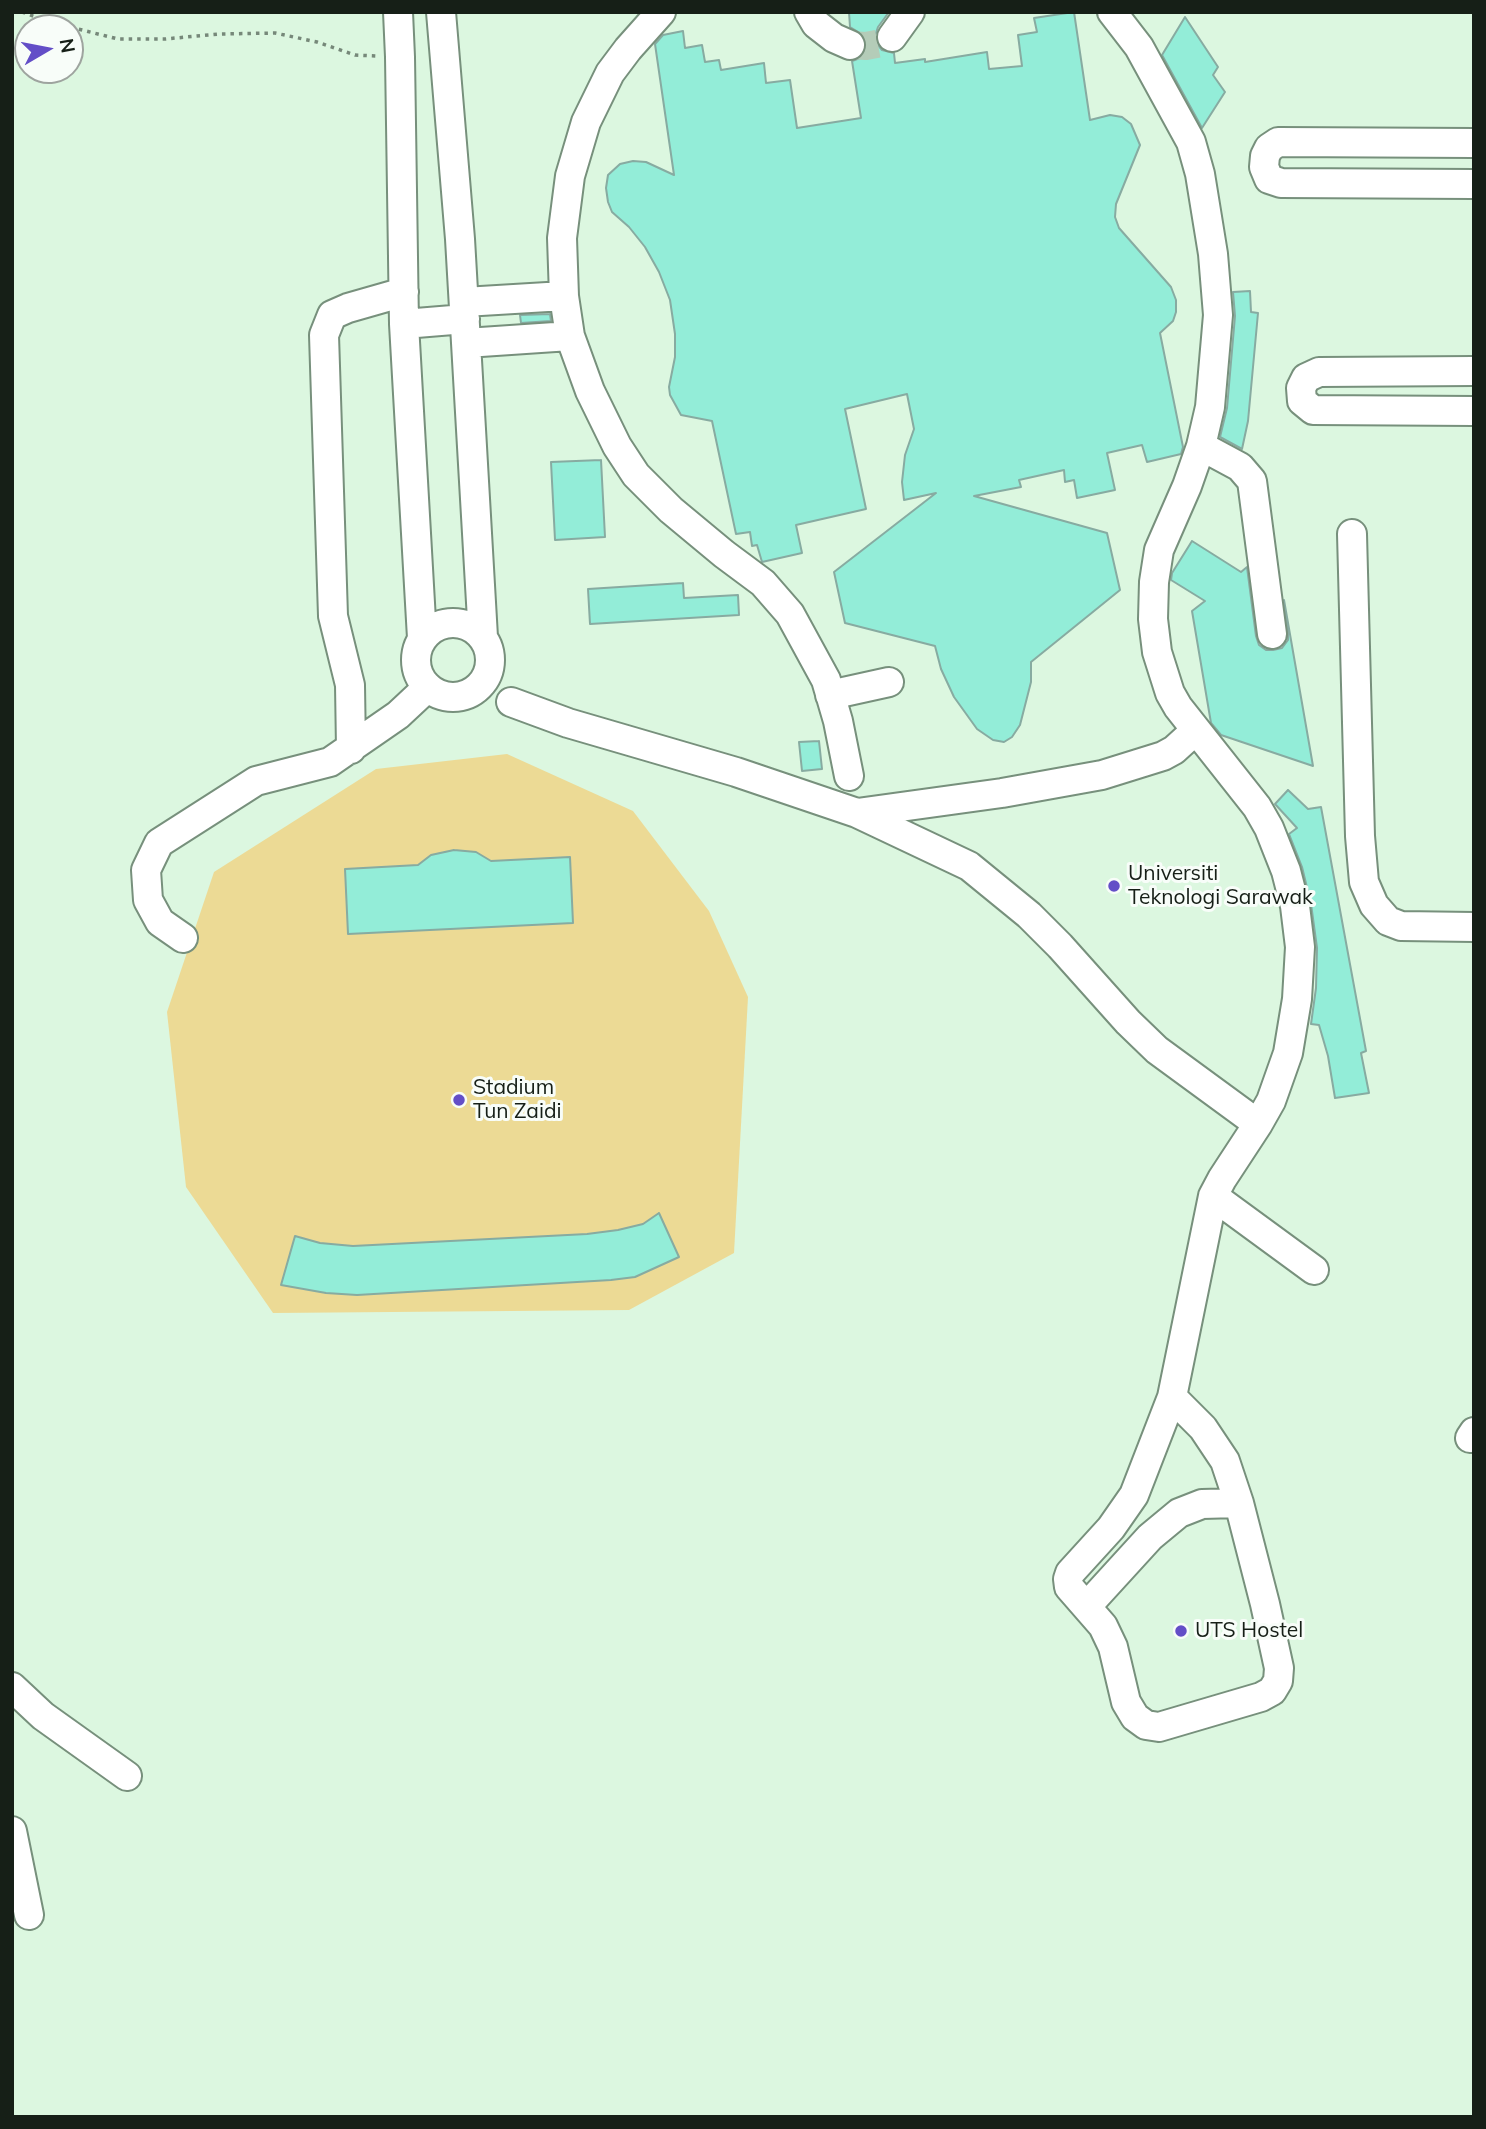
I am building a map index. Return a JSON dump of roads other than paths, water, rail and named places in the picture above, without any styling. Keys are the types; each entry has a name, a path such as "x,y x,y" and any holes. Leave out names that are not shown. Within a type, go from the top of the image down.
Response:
{"street":[{"path":"398,12 404,324 422,639"},
{"path":"441,12 460,239 483,637"},
{"path":"661,12 610,73 586,122 570,176 562,238 564,296 570,336 590,391 617,446 636,475 671,510 763,583 790,614 821,669 830,695 849,776"},
{"path":"809,12 816,24 834,38 850,45"},
{"path":"892,37 910,12"},
{"path":"1112,12 1139,47 1191,142 1200,174 1213,254 1218,315 1210,407 1201,446 1159,550 1154,582 1153,619 1157,652 1170,693 1257,807 1269,828 1286,871 1295,906 1300,947 1292,1035 1279,1082 1258,1124 1213,1196 1172,1397 1133,1495 1111,1528 1070,1573 1068,1579 1069,1587 1103,1626 1113,1647 1126,1702 1135,1717 1146,1725 1159,1727 1261,1697 1272,1691 1278,1681 1278,1660 1226,1461 1203,1428 1172,1397"},
{"path":"1474,143 1278,142 1269,148 1264,167 1269,178 1281,183 1474,184"},
{"path":"351,749 350,685 333,616 324,335 332,315 404,292"},
{"path":"465,321 564,296"},
{"path":"404,324 465,321 570,336"},
{"path":"1474,371 1319,372 1306,378 1301,388 1302,401 1313,410 1474,411"},
{"path":"1201,446 1240,467 1252,481 1272,634"},
{"path":"1352,534 1360,836 1364,882 1374,905 1384,918 1401,926 1474,927"},
{"path":"464,623 475,629 489,648 491,660 483,683 474,691 455,697 445,697 428,687 417,669 417,648 422,639 440,624 464,623"},
{"path":"830,695 888,680"},
{"path":"183,938 160,922 148,900 146,870 159,843 256,781 330,762 398,715 428,687"},
{"path":"511,702 568,723 736,772 857,813 970,866 1029,915 1157,1050 1258,1124"},
{"path":"857,813 1002,793 1102,775 1163,756 1196,730"},
{"path":"1213,1196 1314,1270"},
{"path":"1087,1606 1150,1537 1179,1513 1202,1504 1239,1503"},
{"path":"12,1687 43,1716 127,1776"},
{"path":"12,1831 29,1915"}],"tunnel":[{"path":"850,45 866,46 892,37"}],"place":[{"name":"Universiti Teknologi Sarawak","path":"1114,886"},
{"name":"Stadium Tun Zaidi","path":"459,1100"},
{"name":"UTS Hostel","path":"1181,1631"}]}
